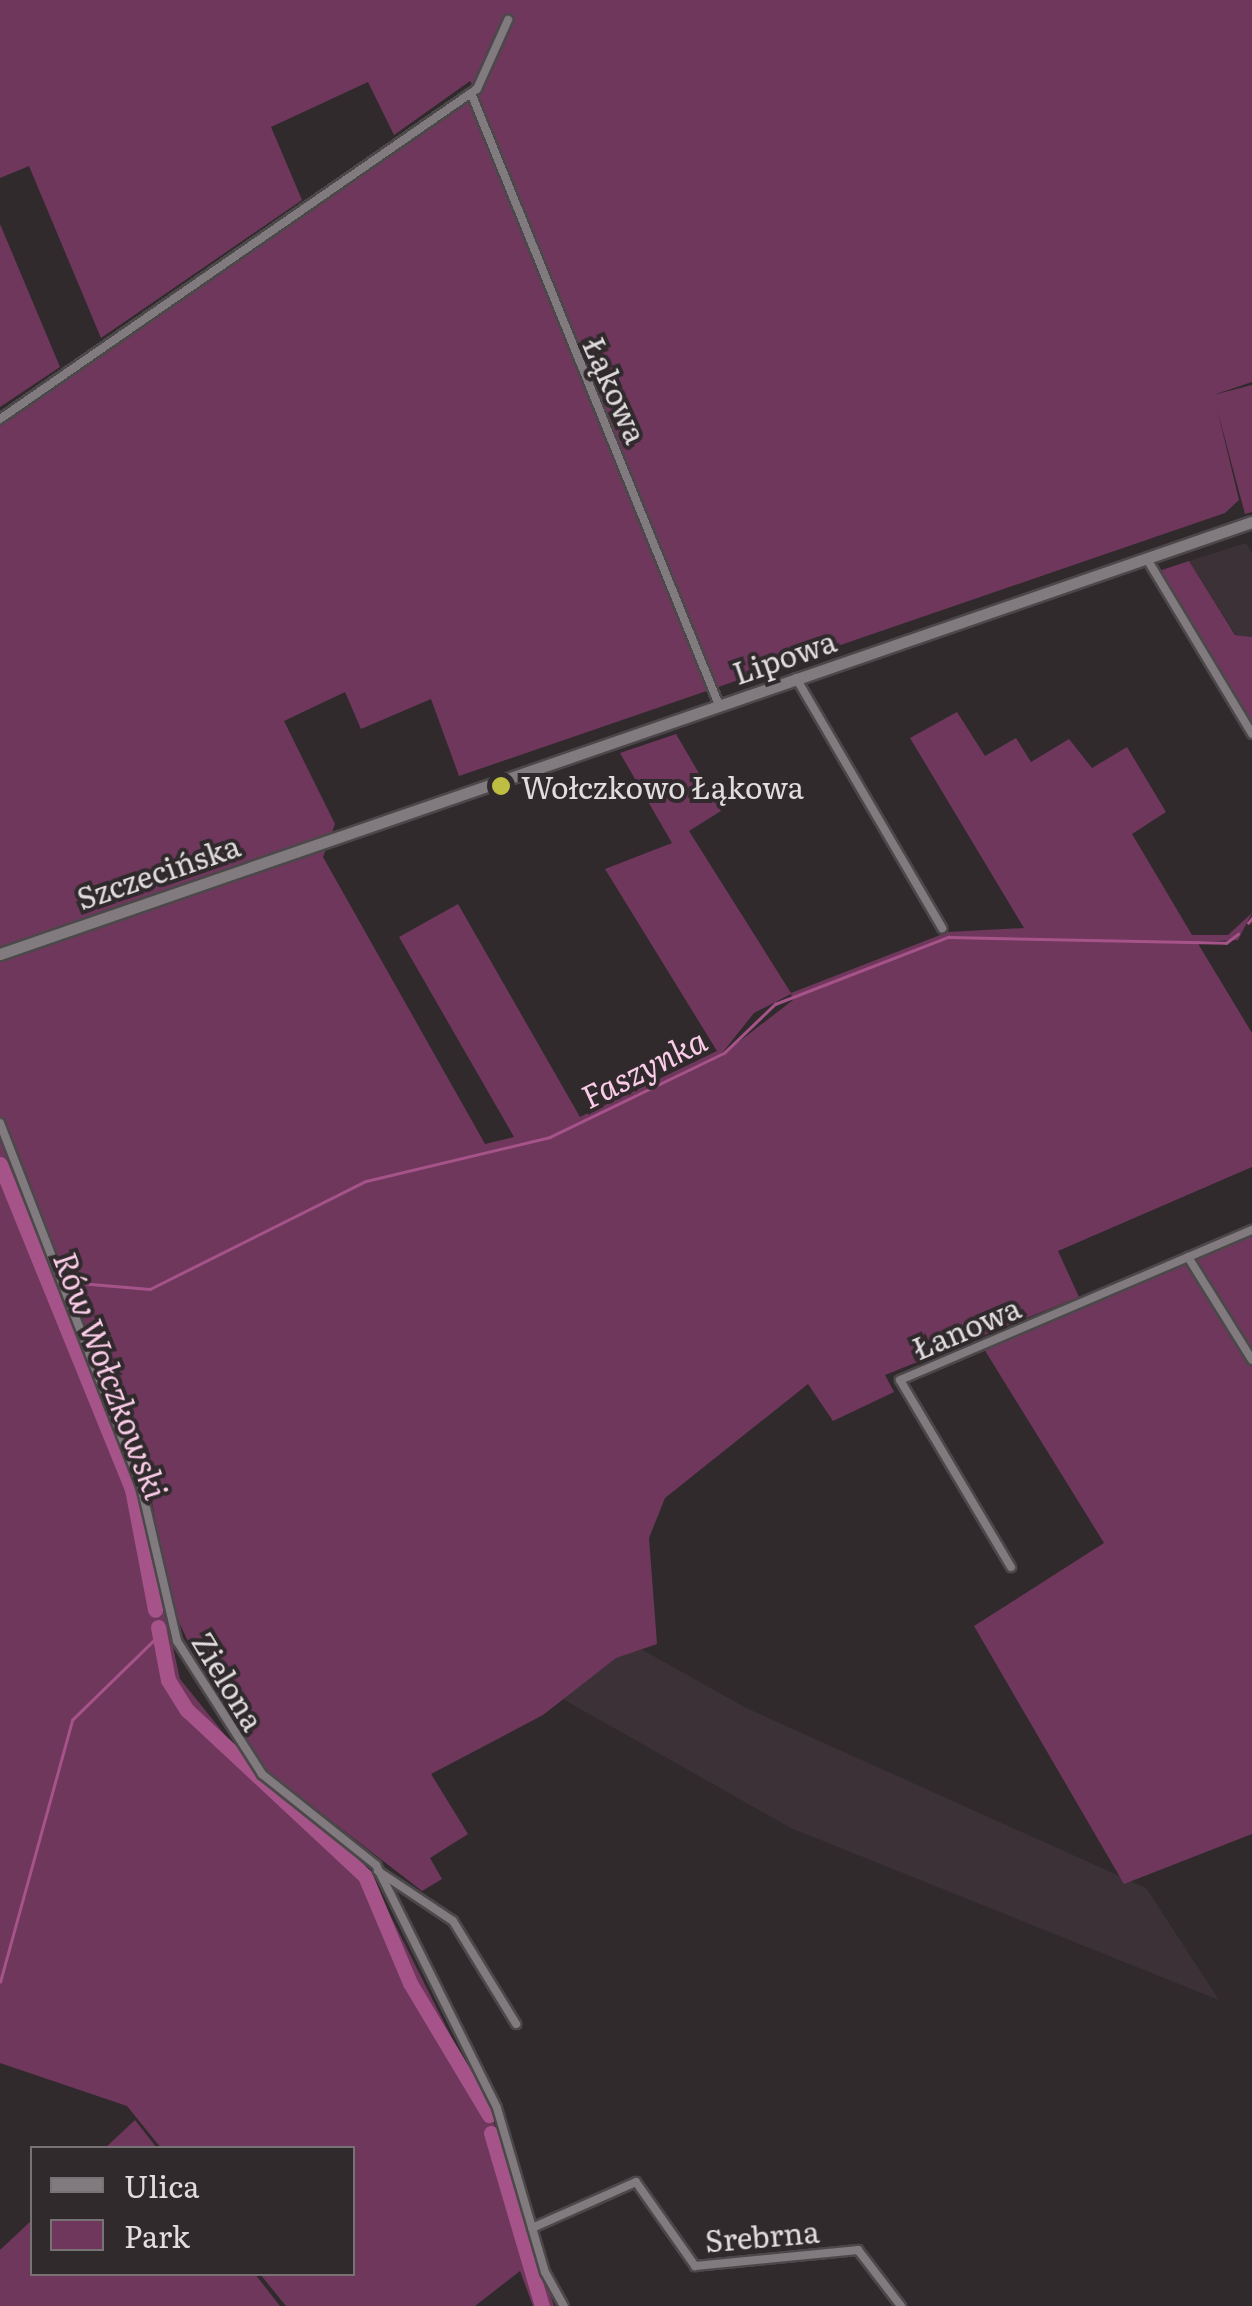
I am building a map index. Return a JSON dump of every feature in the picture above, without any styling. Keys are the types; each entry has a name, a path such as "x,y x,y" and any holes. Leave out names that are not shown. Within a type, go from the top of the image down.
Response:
{"street":[{"path":"0,419 472,93 492,71 508,20"},
{"name":"Łąkowa","path":"472,93 719,704"},
{"name":"Lipowa","path":"333,837 1252,522"},
{"path":"1148,559 1252,734"},
{"path":"796,678 942,928"},
{"name":"Szczecińska","path":"0,954 333,837"},
{"name":"Zielona","path":"0,1123 140,1486 183,1654 262,1774 378,1871 453,1920 516,2024"},
{"path":"1250,1231 1252,1242"},
{"name":"Łanowa","path":"1011,1567 900,1380 1250,1231"},
{"path":"1188,1257 1252,1360"},
{"name":"Zielona","path":"378,1871 497,2108 532,2228 564,2306"},
{"name":"Srebrna","path":"532,2228 636,2182 695,2266 858,2250 901,2306"}],"shaded area":[{"path":"1246,543 1252,553 1252,637 1236,635 1189,561"},
{"path":"0,1105 584,1617 746,1708 1146,1888 1219,2000 791,1828 476,1650 165,1585 152,1494 76,1390 69,1395"}],"green space":[{"path":"0,0 1252,0 1252,382 1213,395 1252,385 1252,512 1245,514 1217,409 1239,500 1225,513 459,776 431,699 361,729 345,692 284,721 335,824 323,857 485,1144 514,1137 399,937 458,904 580,1117 717,1051 605,869 672,843 620,753 676,734 721,811 689,831 791,993 948,932 1024,928 910,738 957,712 985,756 1016,738 1031,762 1069,739 1092,768 1127,747 1166,812 1132,834 1192,935 1228,935 1252,913 1238,940 1197,942 1252,1033 1252,1167 1058,1251 1079,1297 885,1375 894,1392 833,1421 808,1384 665,1498 649,1538 657,1644 616,1658 543,1715 431,1774 468,1834 430,1858 442,1879 422,1891 267,1771 211,1691 172,1607 151,1497 40,1213 29,1217 142,1507 180,1679 258,1776 364,1863 493,2120 554,2306 533,2306 520,2271 475,2306 286,2306 262,2276 355,2276 355,2146 159,2146 127,2106 0,2063 0,422 478,94 470,81 394,135 368,82 271,127 302,200 101,338 29,166 0,178","holes":["791,994 793,1000 719,1057 754,1013"]},
{"path":"0,224 60,367 0,407"},
{"path":"1189,561 1235,635 1252,637 1252,727 1156,572"},
{"path":"1252,1236 1252,1834 1124,1884 974,1626 1104,1543 984,1349"},
{"path":"135,2120 155,2146 107,2146"},
{"path":"30,2222 30,2276 257,2276 280,2306 0,2306 0,2250"}],"waterway":[{"name":"Faszynka","path":"1248,923 1252,918"},
{"name":"Faszynka","path":"67,1282 150,1289 366,1181 550,1137 724,1053 775,1004 948,937 1226,943 1238,934"},
{"name":"Rów Wołczkowski","path":"0,1164 132,1489 155,1610"},
{"name":"Faszynka","path":"52,1283 58,1284"},
{"name":"Rów Wołczkowski","path":"158,1627 168,1680 187,1710 365,1876 410,1983 489,2115"},
{"path":"0,1982 72,1720 159,1635"},
{"name":"Rów Wołczkowski","path":"491,2133 542,2306"}],"place":[{"name":"Wołczkowo Łąkowa","path":"501,786"}]}
